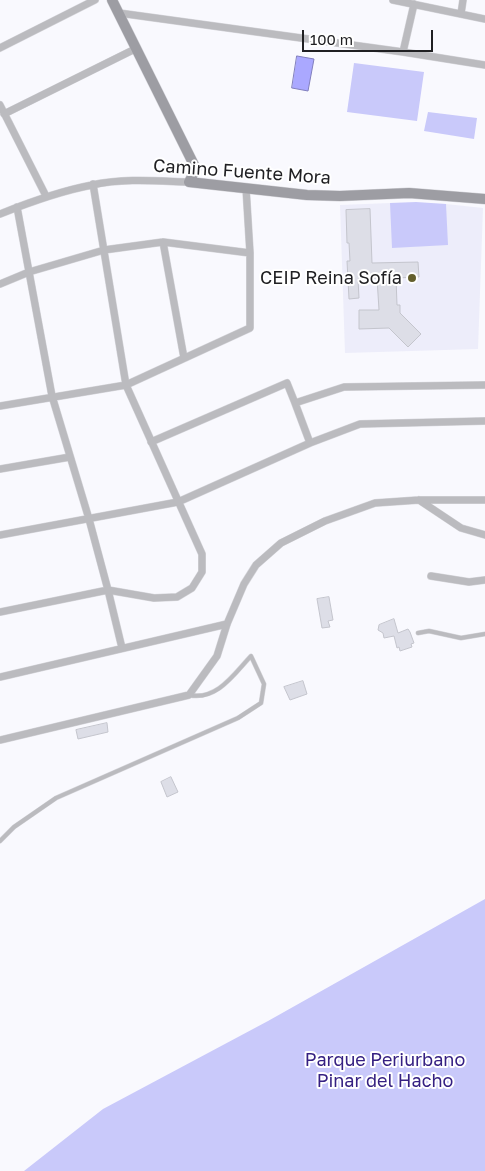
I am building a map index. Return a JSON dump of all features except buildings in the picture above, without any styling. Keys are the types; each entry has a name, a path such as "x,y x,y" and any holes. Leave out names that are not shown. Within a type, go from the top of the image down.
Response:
{"street":[{"path":"0,48 95,0"},
{"path":"112,0 196,169 189,182"},
{"path":"393,0 485,19"},
{"path":"461,14 463,0"},
{"path":"403,52 414,4"},
{"path":"119,14 403,52 485,65"},
{"path":"4,114 136,48"},
{"path":"0,105 46,196"},
{"name":"Camino Fuente Mora","path":"0,214 46,196 94,184 140,181 189,182 307,195 340,196 409,192 485,199"},
{"path":"0,612 108,590 154,598 176,597 192,588 202,572 202,554 126,385 94,184"},
{"path":"0,406 126,385 250,328 250,253 246,188"},
{"path":"16,207 52,396 89,519 122,648"},
{"path":"0,284 29,272 104,250 163,242 250,253"},
{"path":"163,242 184,358"},
{"path":"151,442 287,383 310,443"},
{"path":"296,403 344,387 485,385"},
{"path":"0,534 178,502 310,443 360,424 485,421"},
{"path":"0,469 70,457"},
{"path":"0,740 189,695 217,656 227,624 244,584 256,565 281,543 324,521 375,503 419,500 485,500"},
{"path":"419,500 461,528 485,535"},
{"path":"431,576 469,582 485,580"},
{"path":"0,676 227,624"}],"lane":[{"path":"418,633 430,631 461,638 485,634"},
{"path":"0,841 14,827 56,798 238,718 261,703 264,684 252,656 218,691 196,696 189,695"}],"shaded area":[{"path":"297,56 314,59 308,91 292,88"},
{"name":"CEIP Reina Sofía","path":"390,203 446,204 483,208 478,349 345,353 340,205"}],"green space":[{"path":"354,63 424,72 417,121 347,112"},
{"path":"428,112 477,118 474,139 424,131"},
{"path":"390,203 446,204 448,245 392,248"},
{"name":"Parque Periurbano Pinar del Hacho","path":"485,899 485,1171 24,1171 103,1109 268,1021"}],"place":[{"name":"CEIP Reina Sofía","path":"412,278"}]}
